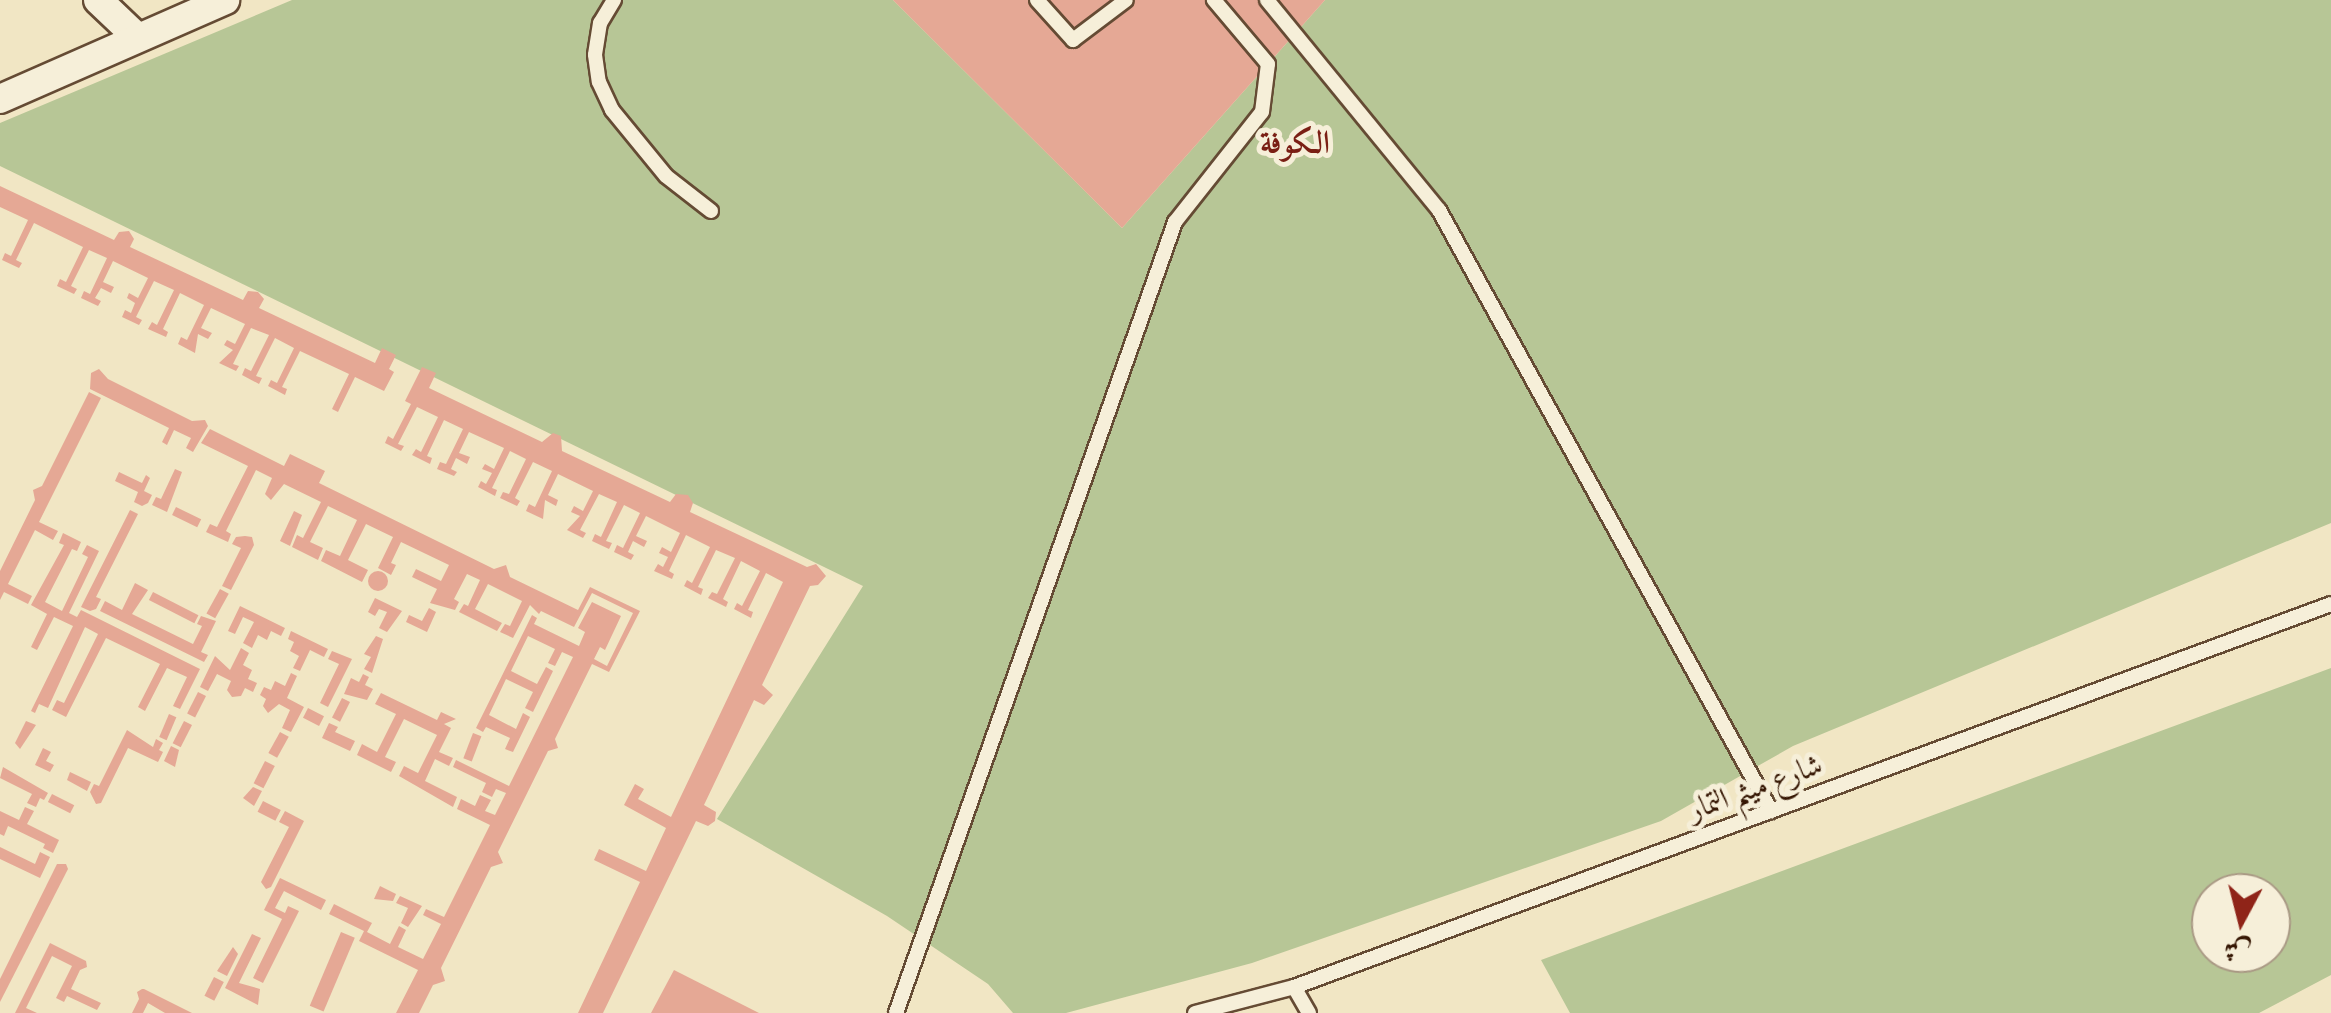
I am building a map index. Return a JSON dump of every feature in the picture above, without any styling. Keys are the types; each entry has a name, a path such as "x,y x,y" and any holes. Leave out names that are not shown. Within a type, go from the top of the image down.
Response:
{"street":[{"path":"98,0 136,36"},
{"path":"0,99 225,0"}],"lane":[{"path":"614,0 600,23 595,54 606,96 631,136 666,176 712,211"},
{"path":"1037,0 1073,40 1126,0"},
{"path":"896,1013 1175,222 1262,112 1268,64 1214,0"},
{"path":"1268,0 1439,210 1771,811"},
{"name":"شارع ميثم التمار","path":"1195,1013 1294,987 2331,604"},
{"path":"1294,987 1309,1013"}],"green space":[{"path":"292,0 893,0 1122,228 1325,0 2331,0 2331,523 1793,746 1661,821 1252,963 1066,1013 1013,1013 988,984 887,916 717,819 863,586 0,166 0,123"},
{"path":"2331,668 2331,975 2259,1013 1570,1013 1541,960"}],"building":[{"path":"893,0 1325,0 1122,228"},
{"path":"0,186 114,240 119,232 129,231 134,239 130,247 243,300 248,291 258,292 264,299 259,308 375,363 382,348 396,355 389,369 394,372 384,391 355,377 338,412 332,409 349,374 300,351 282,387 287,389 285,395 268,386 271,380 277,383 294,348 275,338 256,376 262,378 259,384 242,375 245,368 251,371 269,335 251,328 233,364 239,366 236,371 219,363 233,350 224,345 227,340 235,344 245,324 211,308 201,328 212,333 208,339 198,334 195,353 178,344 181,337 187,340 204,305 180,293 163,329 168,332 166,337 148,329 152,322 157,325 174,290 154,281 136,317 142,320 139,325 122,317 125,310 131,313 135,303 127,298 129,293 138,298 148,278 113,261 103,282 114,287 111,293 101,288 95,298 101,301 98,306 81,298 84,291 90,294 107,258 89,250 71,286 77,289 74,294 57,286 60,279 66,282 83,247 34,223 16,260 22,263 19,268 2,260 5,253 11,256 28,220 0,207"},
{"path":"422,367 436,373 429,388 542,442 553,433 561,436 562,451 670,502 676,494 688,495 693,503 690,512 807,567 816,564 826,576 818,585 810,586 762,685 773,695 764,705 754,700 704,805 716,812 715,821 708,826 696,821 603,1013 578,1013 640,882 594,860 599,849 646,871 666,828 624,805 635,784 644,789 638,799 671,817 783,582 766,573 748,610 753,612 751,618 734,609 737,603 742,606 760,571 741,561 723,599 728,602 726,607 708,598 712,592 717,594 735,558 716,550 698,587 703,589 701,595 684,586 687,580 692,583 710,547 686,535 669,571 674,574 672,579 654,571 658,564 663,567 668,557 659,553 662,547 671,552 680,533 646,516 636,536 647,541 644,547 633,541 628,552 634,555 631,560 614,552 617,545 623,548 640,513 624,505 606,541 612,543 609,549 592,541 595,534 601,537 617,502 599,494 580,530 586,533 583,538 567,530 580,516 571,512 574,506 583,511 593,491 558,474 548,495 558,500 556,506 545,500 543,519 526,511 529,504 535,507 552,471 533,462 515,498 520,501 517,506 500,498 503,492 509,494 526,459 510,451 492,488 497,490 495,496 478,487 481,481 486,484 492,473 482,469 485,464 494,469 504,448 469,432 459,453 470,457 467,464 456,458 451,469 457,472 454,476 437,469 440,462 446,464 463,429 444,420 427,456 432,458 430,464 412,455 416,449 421,452 438,417 417,407 398,444 404,446 401,451 385,443 388,436 393,439 411,404 405,401"},
{"path":"99,369 108,379 192,421 205,420 208,426 193,452 186,448 191,438 174,430 167,445 162,442 169,428 90,389 91,373"},
{"path":"89,392 101,398 39,522 58,531 53,540 35,530 8,584 32,596 28,604 4,592 0,600 0,571 35,500 33,490 42,486"},
{"path":"210,429 284,466 290,454 325,471 319,483 494,569 506,565 510,577 578,610 590,587 640,611 609,672 592,664 555,739 558,748 548,751 498,852 503,863 491,867 441,968 445,981 433,985 419,1013 396,1013 418,970 359,941 364,931 329,914 334,904 372,923 367,932 390,944 399,926 406,930 398,947 423,959 441,924 423,915 426,909 444,917 490,825 457,809 461,799 475,806 480,795 491,800 485,811 495,815 506,793 496,789 492,797 482,792 486,783 453,767 456,760 509,786 573,657 562,652 555,666 548,663 555,649 528,636 511,671 537,684 546,667 553,671 533,712 525,708 533,692 506,679 489,715 516,729 523,713 530,717 513,752 505,749 510,738 486,727 483,732 476,728 532,615 537,618 534,624 579,646 585,632 578,628 592,602 621,616 605,650 600,647 594,659 607,666 633,613 592,593 574,627 541,611 539,614 530,605 513,638 500,632 505,624 510,626 522,601 488,584 475,609 502,623 497,631 459,612 464,604 468,606 480,580 467,574 454,599 459,602 455,610 430,603 437,589 412,577 416,569 441,581 449,565 401,542 391,563 396,565 391,575 378,568 393,537 366,524 348,560 368,570 362,582 321,561 326,550 340,556 357,520 328,506 310,542 323,548 318,560 292,547 297,535 303,538 321,502 284,484 271,500 265,494 272,478 256,470 226,531 231,534 228,542 206,532 210,524 217,527 248,466 201,443"},
{"path":"175,469 182,472 167,512 152,505 156,497 161,499"},
{"path":"119,472 142,483 146,475 150,478 144,491 152,495 148,503 142,506 134,502 138,492 115,481"},
{"path":"176,507 201,519 197,527 172,515"},
{"path":"130,510 138,514 96,597 101,599 96,609 81,607"},
{"path":"294,511 302,515 290,546 280,541"},
{"path":"63,533 81,542 77,551 72,549 45,602 62,611 88,557 82,554 87,545 99,551 69,613 77,617 81,610 200,669 180,709 173,706 187,677 167,668 145,711 138,707 160,664 106,638 66,717 52,710 57,700 64,703 98,634 85,627 48,708 39,704 35,713 31,711 73,626 54,617 37,650 31,647 47,614 31,605 64,545 59,543"},
{"path":"236,537 252,537 254,545 231,590 222,586 241,548 232,544"},
{"path":"378,571 388,581 378,591 368,581"},
{"path":"135,583 148,590 132,614 193,644 202,626 197,624 201,616 216,621 201,652 208,655 204,662 100,611 105,601 122,610"},
{"path":"220,589 229,594 215,618 206,613"},
{"path":"153,592 198,615 194,623 149,600"},
{"path":"375,598 402,611 387,632 379,628 387,612 379,609 375,616 368,612"},
{"path":"240,606 285,628 281,636 271,631 267,640 258,635 252,648 243,643 254,622 243,617 235,634 228,631"},
{"path":"429,608 436,612 427,632 406,622 409,615 422,621"},
{"path":"291,631 328,649 324,657 310,650 300,671 293,668 299,656 290,651 294,642 288,639"},
{"path":"376,636 383,639 372,673 364,669 371,657 364,654"},
{"path":"241,648 249,653 243,665 252,670 248,679 257,683 253,692 245,688 241,696 232,697 227,690 231,681 217,674 208,691 200,687 215,656 230,670"},
{"path":"332,651 352,659 328,707 320,703 339,664 328,659"},
{"path":"291,673 297,676 287,698 304,707 291,732 282,728 290,710 279,704 268,713 263,706 266,699 260,695 264,687 271,690 275,681 285,686"},
{"path":"363,674 369,677 365,685 373,689 367,700 344,694 351,678 359,682"},
{"path":"198,692 206,696 195,717 187,713"},
{"path":"381,693 437,720 441,712 456,719 444,724 451,728 439,752 453,758 449,766 435,759 425,781 457,797 453,807 399,776 404,766 418,773 437,735 404,719 385,757 396,762 391,772 357,755 362,744 377,752 396,714 375,704"},
{"path":"342,698 350,702 340,722 332,718"},
{"path":"308,708 324,716 319,726 303,718"},
{"path":"169,714 176,717 167,740 159,737"},
{"path":"26,721 36,725 20,749 15,743"},
{"path":"184,721 192,725 181,747 173,743"},
{"path":"329,723 338,727 335,732 355,741 350,751 322,738"},
{"path":"127,730 153,747 156,739 163,743 159,750 163,752 158,762 128,748 101,803 96,804 90,792 94,784 99,786"},
{"path":"280,732 289,737 277,758 268,753"},
{"path":"473,733 481,736 472,761 463,758"},
{"path":"171,746 179,750 175,767 164,761"},
{"path":"43,748 51,752 46,761 54,765 50,772 35,765"},
{"path":"265,761 275,766 263,788 254,783"},
{"path":"3,767 48,793 44,800 40,798 36,807 27,803 32,794 0,778"},
{"path":"70,772 91,782 87,791 67,780"},
{"path":"253,787 262,791 254,806 243,798"},
{"path":"52,794 74,805 70,813 48,802"},
{"path":"263,801 281,810 275,821 258,812"},
{"path":"25,807 34,811 27,824 59,840 53,853 43,848 45,844 8,826 4,836 0,834 0,811 19,820"},
{"path":"285,811 304,821 271,887 266,889 261,882 289,827 279,822"},
{"path":"0,847 35,864 40,852 50,857 40,878 0,859"},
{"path":"57,864 66,864 68,869 0,1002 0,979"},
{"path":"280,878 326,900 321,910 284,891 275,908 285,913 288,906 299,911 263,983 253,978 282,919 264,910"},
{"path":"380,886 396,894 393,901 374,899"},
{"path":"400,896 422,906 408,927 401,923 408,908 396,903"},
{"path":"341,932 355,938 324,1012 310,1006"},
{"path":"252,934 261,938 239,983 260,989 258,1005 225,988"},
{"path":"50,943 86,961 87,967 80,970 71,989 101,1003 97,1010 67,996 64,1002 56,998 72,966 52,956 26,1008 37,1013 15,1013"},
{"path":"233,947 238,954 227,976 217,971"},
{"path":"674,970 759,1013 651,1013"},
{"path":"214,977 224,982 214,1001 204,996"},
{"path":"142,989 192,1013 165,1013 148,1003 143,1013 132,1013 139,999 137,992"}],"district":[{"name":"الكوفة","path":"1295,142"}]}
